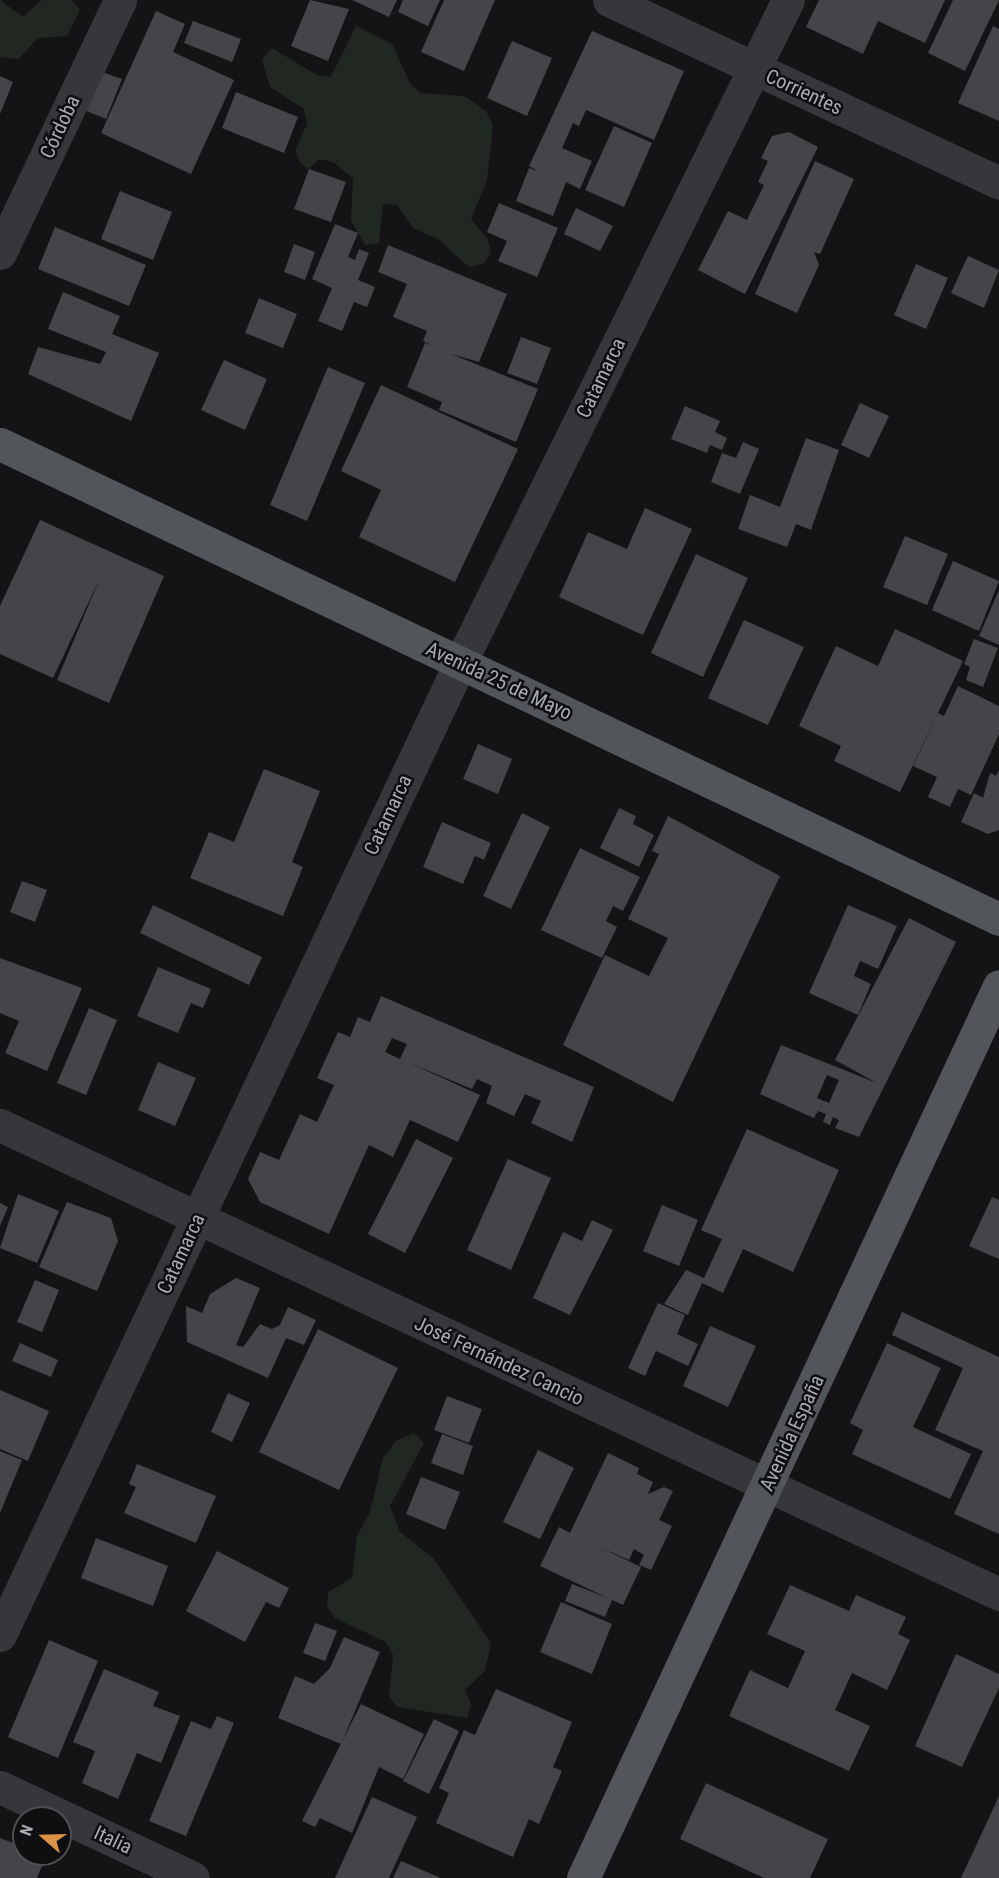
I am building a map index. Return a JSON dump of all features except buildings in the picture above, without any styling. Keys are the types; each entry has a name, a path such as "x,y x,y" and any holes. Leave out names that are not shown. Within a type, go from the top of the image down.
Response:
{"main road":[{"name":"Avenida 25 de Mayo","path":"0,444 999,919"},
{"name":"Avenida España","path":"583,1878 767,1488 999,986"}],"street":[{"name":"Córdoba","path":"0,254 120,0"},
{"name":"Corrientes","path":"609,0 999,183"},
{"name":"Catamarca","path":"0,1635 460,663 788,0"},
{"name":"José Fernández Cancio","path":"0,1125 767,1488 999,1594"},
{"name":"Italia","path":"0,1786 193,1878"}],"shaded area":[{"path":"0,0 23,17 42,0 71,0 80,10 67,36 38,38 18,59 0,57"},
{"path":"356,26 392,44 410,83 420,93 464,96 486,111 493,125 487,180 471,219 488,240 491,253 483,264 469,267 438,239 413,228 397,205 383,204 379,243 365,245 351,220 353,178 333,162 319,159 309,169 300,163 295,150 307,124 304,109 270,87 262,60 272,48 317,75 331,77"},
{"path":"414,1433 424,1443 390,1506 400,1532 434,1559 491,1643 485,1671 465,1690 471,1704 467,1718 398,1707 389,1697 393,1655 386,1642 335,1618 327,1606 328,1592 352,1578 357,1536 370,1512 383,1458 396,1441"}]}
